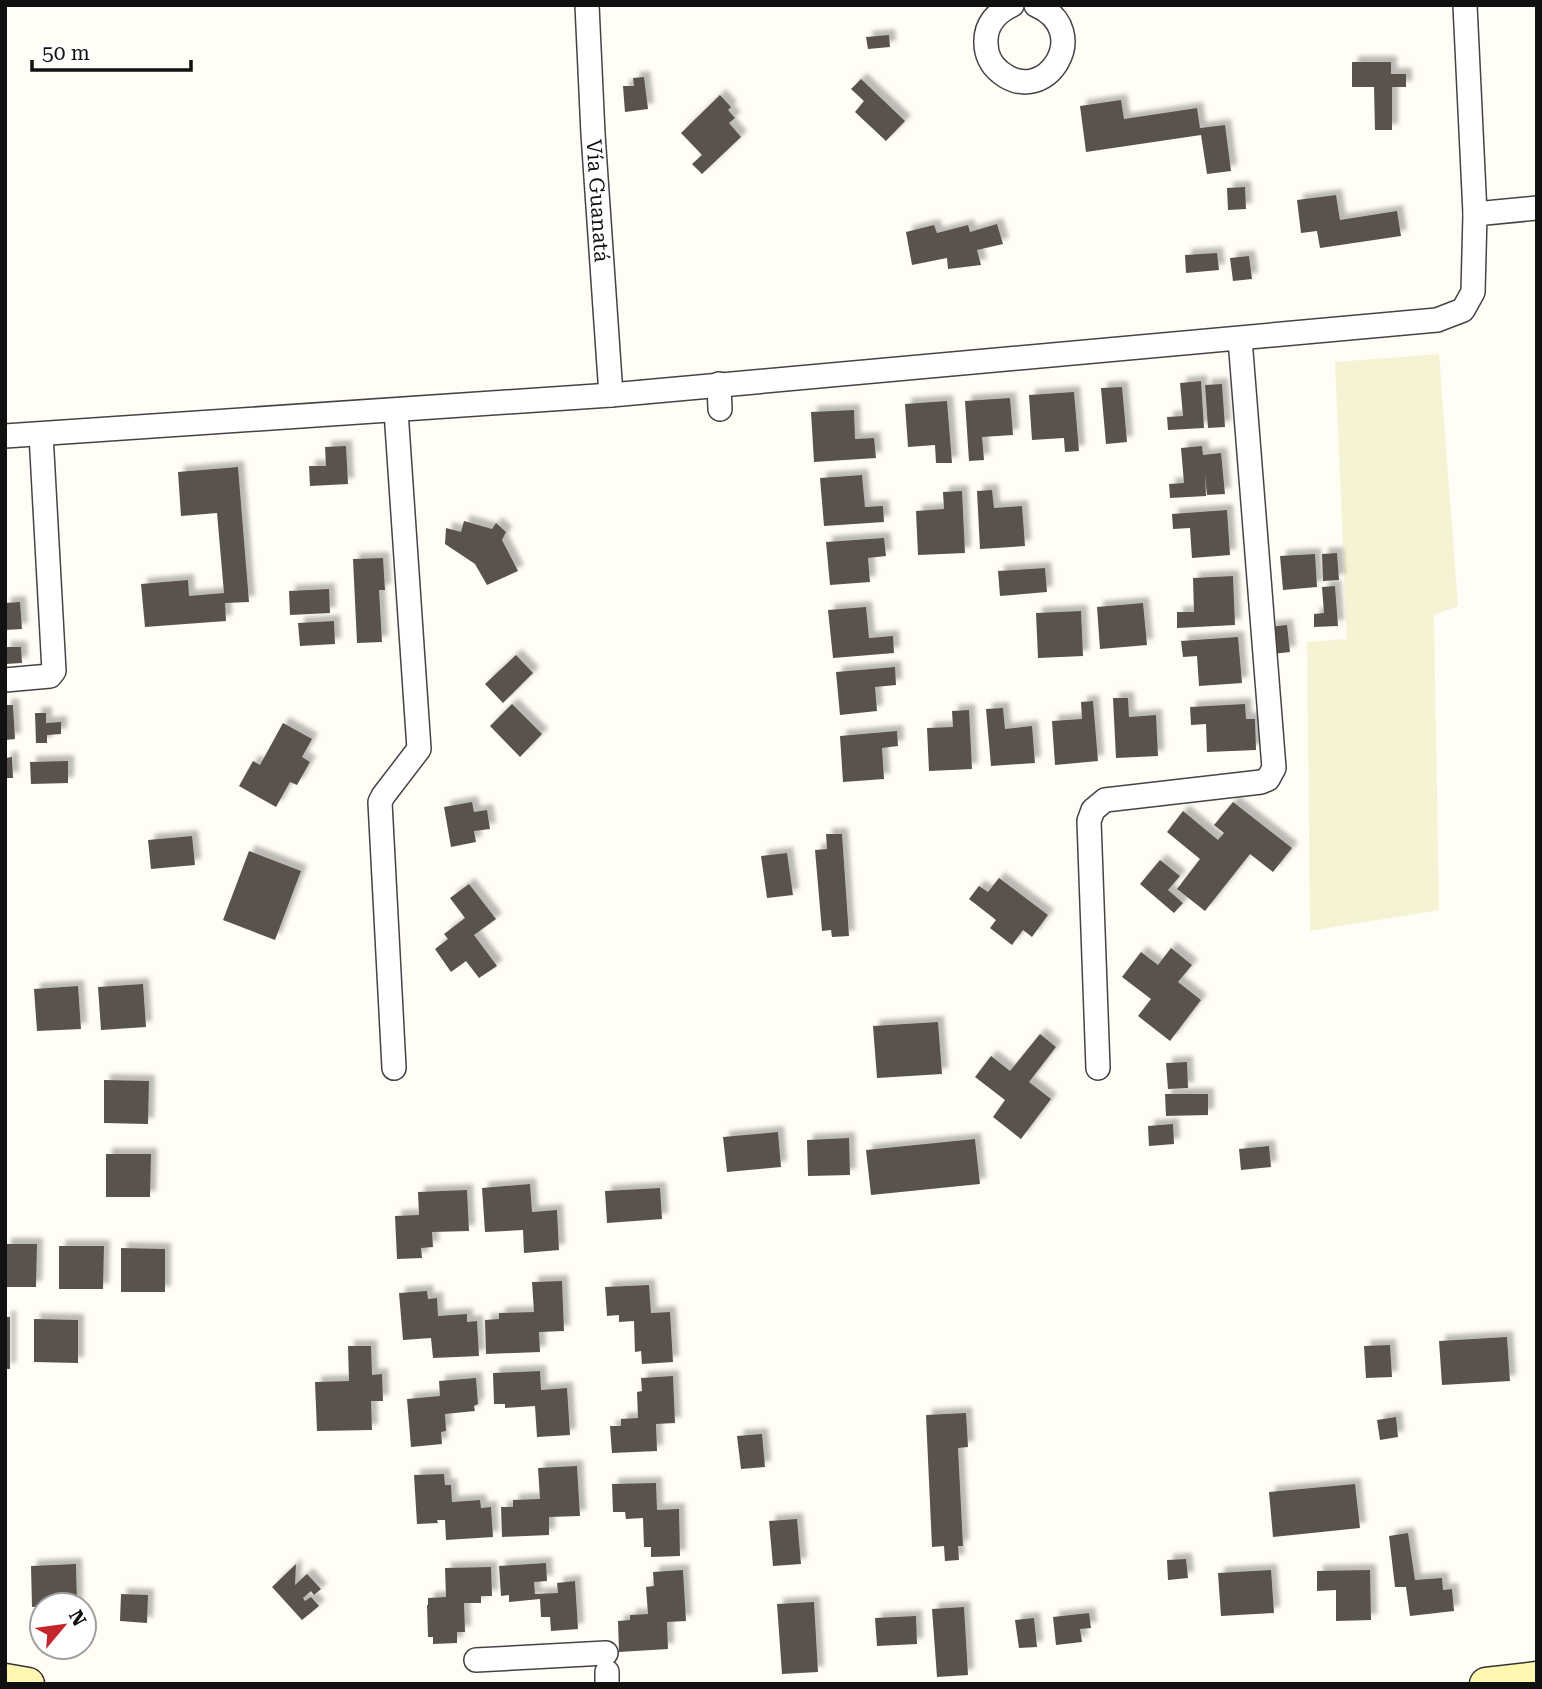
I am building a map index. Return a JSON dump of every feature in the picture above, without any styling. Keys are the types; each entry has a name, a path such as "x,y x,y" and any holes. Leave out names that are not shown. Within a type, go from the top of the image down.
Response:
{"main road":[{"path":"1499,1683 1537,1678"},
{"path":"5,1681 28,1684"}],"street":[{"name":"Vía Guanatá","path":"587,5 611,395"},
{"path":"1012,5 998,13 989,27 986,36 987,53 995,68 1002,74 1026,81 1049,73 1058,62 1063,47 1059,25 1050,13 1036,5"},
{"path":"5,436 611,395 1437,320 1463,310 1473,292 1475,215 1465,5"},
{"path":"1475,215 1537,208"},
{"path":"1098,1068 1089,821 1093,810 1105,800 1261,782 1268,779 1275,768 1240,339"},
{"path":"719,384 720,409"},
{"path":"394,1068 380,802 419,749 396,411"},
{"path":"5,680 50,676 54,671 41,434"},
{"path":"476,1660 607,1670"}],"shaded area":[{"path":"1439,354 1458,606 1434,615 1439,910 1310,931 1307,642 1347,639 1335,362"}],"building":[{"path":"889,35 890,47 868,49 866,37"},
{"path":"1352,62 1391,62 1391,74 1406,74 1406,87 1392,87 1392,130 1375,130 1374,87 1352,87"},
{"path":"644,77 648,109 625,112 623,86 634,86 633,78"},
{"path":"861,79 905,121 886,141 855,112 864,101 851,89"},
{"path":"720,95 731,107 728,110 735,118 729,123 741,137 702,174 692,164 702,155 681,133"},
{"path":"1121,100 1124,119 1197,108 1200,128 1225,125 1231,171 1207,174 1201,135 1086,152 1080,106"},
{"path":"1245,187 1246,209 1228,210 1227,188"},
{"path":"1336,195 1340,220 1397,211 1401,236 1320,248 1317,231 1301,233 1297,200"},
{"path":"997,224 1003,244 977,250 981,265 948,269 947,258 912,265 906,232 934,225 937,233 968,225 970,232"},
{"path":"1217,253 1219,270 1186,273 1185,255"},
{"path":"1249,256 1252,279 1233,281 1230,258"},
{"path":"1201,381 1204,428 1168,430 1167,417 1183,416 1180,383"},
{"path":"1222,384 1225,427 1208,428 1205,385"},
{"path":"1122,387 1127,442 1106,444 1101,388"},
{"path":"1074,392 1079,451 1065,452 1064,438 1032,440 1029,395"},
{"path":"1010,398 1013,435 982,437 984,460 969,461 965,401"},
{"path":"947,401 952,463 936,463 935,445 908,447 905,404"},
{"path":"854,410 855,439 874,438 876,458 814,462 811,412"},
{"path":"346,446 348,484 310,486 309,466 326,466 325,447"},
{"path":"1202,446 1203,455 1221,453 1225,494 1207,495 1205,473 1206,496 1170,498 1169,484 1184,483 1181,448"},
{"path":"238,467 249,602 225,603 226,621 145,627 141,584 188,580 189,596 224,593 217,513 181,516 178,472"},
{"path":"862,475 865,507 883,506 884,522 824,526 820,478"},
{"path":"992,490 994,508 1022,506 1025,546 980,549 977,491"},
{"path":"962,491 965,553 918,555 916,511 944,509 943,492"},
{"path":"1227,510 1230,555 1192,558 1190,528 1173,529 1172,514"},
{"path":"464,521 492,529 496,523 506,532 502,540 518,571 487,585 475,564 445,544 446,528 461,532"},
{"path":"884,538 886,556 868,558 870,582 830,585 826,542"},
{"path":"1337,553 1339,580 1323,581 1322,554"},
{"path":"1315,554 1317,587 1283,590 1280,556"},
{"path":"383,558 385,590 379,590 382,642 357,643 353,559"},
{"path":"1045,568 1047,592 1000,596 998,571"},
{"path":"1233,576 1235,625 1177,628 1177,612 1194,612 1193,578"},
{"path":"1335,586 1338,626 1314,627 1314,614 1324,613 1322,587"},
{"path":"329,589 330,613 290,615 289,591"},
{"path":"20,602 22,629 5,630 5,603"},
{"path":"1143,603 1147,645 1100,649 1097,607"},
{"path":"866,607 869,638 893,636 894,653 833,658 828,610"},
{"path":"1081,611 1083,656 1038,658 1036,613"},
{"path":"334,621 335,644 300,646 298,623"},
{"path":"1287,625 1290,652 1272,654 1269,627"},
{"path":"1238,637 1242,683 1199,686 1197,656 1183,657 1181,641"},
{"path":"5,647 21,647 22,663 5,664"},
{"path":"516,655 533,673 503,703 485,684"},
{"path":"895,667 896,685 875,687 877,711 840,715 836,672"},
{"path":"1113,698 1128,698 1129,717 1156,715 1158,756 1116,758"},
{"path":"1093,701 1098,761 1055,765 1052,721 1082,719 1081,702"},
{"path":"512,704 542,734 520,757 490,726"},
{"path":"1245,704 1246,719 1255,719 1256,750 1207,752 1206,724 1191,725 1190,707"},
{"path":"5,705 13,705 15,739 5,740"},
{"path":"1003,708 1005,729 1032,726 1035,763 991,766 986,709"},
{"path":"969,710 972,769 929,771 927,728 953,727 952,711"},
{"path":"35,713 46,713 46,723 61,722 61,734 47,735 47,743 36,743"},
{"path":"283,723 312,739 302,757 310,762 297,785 290,782 276,807 239,786 253,761 260,765"},
{"path":"897,731 898,746 882,748 884,779 843,782 840,736"},
{"path":"12,757 13,778 5,778 5,758"},
{"path":"68,761 68,783 31,784 30,762"},
{"path":"472,802 474,812 487,810 490,829 474,831 476,842 451,847 444,807"},
{"path":"1233,802 1292,848 1273,872 1250,854 1205,911 1177,889 1200,859 1167,832 1183,811 1218,840 1224,833 1214,825"},
{"path":"826,834 842,834 849,936 832,937 831,930 822,931 815,850 827,849"},
{"path":"192,836 195,865 151,869 148,840"},
{"path":"249,851 301,871 275,940 223,920"},
{"path":"787,853 793,895 767,898 761,856"},
{"path":"1160,860 1180,876 1168,890 1183,903 1174,913 1140,884"},
{"path":"999,878 1048,915 1032,937 1023,930 1012,945 990,928 996,920 969,899 979,886 988,892"},
{"path":"469,884 496,919 474,935 497,966 479,978 466,961 451,972 435,949 448,939 444,934 465,918 450,898"},
{"path":"1171,948 1192,965 1178,982 1201,1000 1170,1041 1138,1016 1151,999 1122,977 1141,952 1158,965"},
{"path":"143,984 146,1027 101,1030 98,987"},
{"path":"78,986 81,1029 37,1031 34,989"},
{"path":"938,1022 942,1074 877,1078 873,1026"},
{"path":"1040,1034 1056,1047 1029,1082 1051,1099 1021,1139 993,1117 1005,1100 975,1077 991,1056 1010,1071"},
{"path":"1187,1062 1188,1088 1168,1089 1166,1063"},
{"path":"104,1080 149,1081 148,1124 104,1123"},
{"path":"1165,1094 1208,1094 1208,1115 1166,1116"},
{"path":"1173,1124 1174,1144 1149,1146 1148,1126"},
{"path":"778,1132 781,1167 727,1172 723,1137"},
{"path":"849,1138 850,1175 808,1176 807,1140"},
{"path":"975,1139 980,1184 871,1195 866,1150"},
{"path":"1269,1146 1271,1167 1241,1170 1239,1149"},
{"path":"106,1154 151,1154 150,1197 106,1197"},
{"path":"530,1184 532,1212 557,1210 559,1250 524,1253 523,1230 485,1232 482,1188"},
{"path":"660,1188 662,1219 607,1223 605,1191"},
{"path":"467,1190 469,1231 432,1232 433,1247 421,1248 422,1258 397,1259 395,1216 419,1215 418,1192"},
{"path":"5,1244 37,1244 36,1287 5,1287"},
{"path":"59,1246 104,1246 103,1289 59,1289"},
{"path":"121,1248 165,1249 165,1292 121,1292"},
{"path":"562,1281 564,1331 539,1332 540,1352 486,1354 485,1320 499,1319 499,1313 534,1312 532,1282"},
{"path":"649,1285 651,1313 670,1312 673,1362 642,1364 641,1351 635,1352 634,1321 619,1322 619,1315 607,1316 605,1287"},
{"path":"427,1291 428,1299 437,1298 438,1316 467,1314 467,1322 477,1321 479,1356 433,1358 431,1338 403,1340 399,1293"},
{"path":"5,1317 10,1317 10,1369 5,1369"},
{"path":"34,1319 78,1320 78,1363 34,1362"},
{"path":"1507,1337 1510,1381 1442,1385 1439,1341"},
{"path":"1390,1345 1392,1377 1366,1378 1364,1346"},
{"path":"348,1346 371,1346 372,1375 382,1374 383,1401 371,1401 372,1430 317,1431 315,1382 349,1381"},
{"path":"540,1371 541,1390 567,1388 570,1435 537,1437 535,1406 505,1408 505,1404 494,1404 493,1373"},
{"path":"673,1376 675,1423 656,1424 657,1451 612,1453 610,1426 621,1426 621,1419 638,1418 637,1392 642,1391 641,1378"},
{"path":"476,1378 478,1404 474,1406 475,1411 445,1414 446,1431 441,1432 442,1444 411,1447 407,1399 440,1396 439,1381"},
{"path":"966,1413 968,1447 958,1448 963,1546 958,1546 959,1560 945,1561 944,1546 932,1547 926,1415"},
{"path":"1396,1417 1398,1437 1380,1440 1377,1420"},
{"path":"762,1434 765,1467 741,1469 737,1436"},
{"path":"577,1466 580,1516 549,1517 549,1535 502,1537 501,1507 513,1507 513,1500 540,1499 538,1468"},
{"path":"444,1474 445,1485 451,1485 452,1502 480,1500 481,1508 491,1507 493,1537 446,1540 445,1520 417,1524 414,1475"},
{"path":"656,1483 657,1510 679,1509 680,1556 651,1557 651,1547 644,1547 643,1518 626,1519 625,1512 613,1512 612,1484"},
{"path":"1355,1484 1360,1528 1273,1537 1269,1492"},
{"path":"797,1519 801,1564 773,1566 769,1521"},
{"path":"1408,1533 1415,1580 1442,1578 1443,1590 1452,1589 1454,1611 1410,1616 1406,1587 1395,1587 1389,1536"},
{"path":"1186,1559 1188,1578 1168,1580 1167,1560"},
{"path":"546,1563 547,1581 534,1582 535,1594 558,1593 557,1583 575,1581 578,1629 551,1631 550,1617 541,1617 540,1599 509,1602 509,1595 501,1596 499,1566"},
{"path":"76,1564 77,1591 32,1591 31,1566"},
{"path":"296,1564 295,1585 307,1574 321,1589 314,1595 311,1591 303,1598 305,1601 311,1597 319,1606 302,1620 272,1587"},
{"path":"491,1567 492,1596 481,1596 481,1603 464,1603 465,1632 457,1632 457,1643 433,1644 433,1637 428,1637 428,1598 446,1597 445,1568"},
{"path":"683,1570 686,1621 667,1622 668,1649 619,1652 618,1621 630,1620 630,1615 648,1614 646,1587 654,1586 653,1572"},
{"path":"1271,1570 1274,1613 1221,1616 1218,1573"},
{"path":"1370,1570 1371,1620 1336,1621 1336,1590 1317,1591 1317,1571"},
{"path":"121,1594 148,1595 147,1623 120,1621"},
{"path":"814,1602 818,1672 782,1674 777,1604"},
{"path":"964,1607 968,1675 937,1677 932,1609"},
{"path":"1089,1613 1091,1628 1080,1629 1082,1642 1056,1645 1053,1617"},
{"path":"916,1616 917,1644 877,1646 875,1618"},
{"path":"1034,1618 1037,1647 1019,1648 1015,1620"}]}
